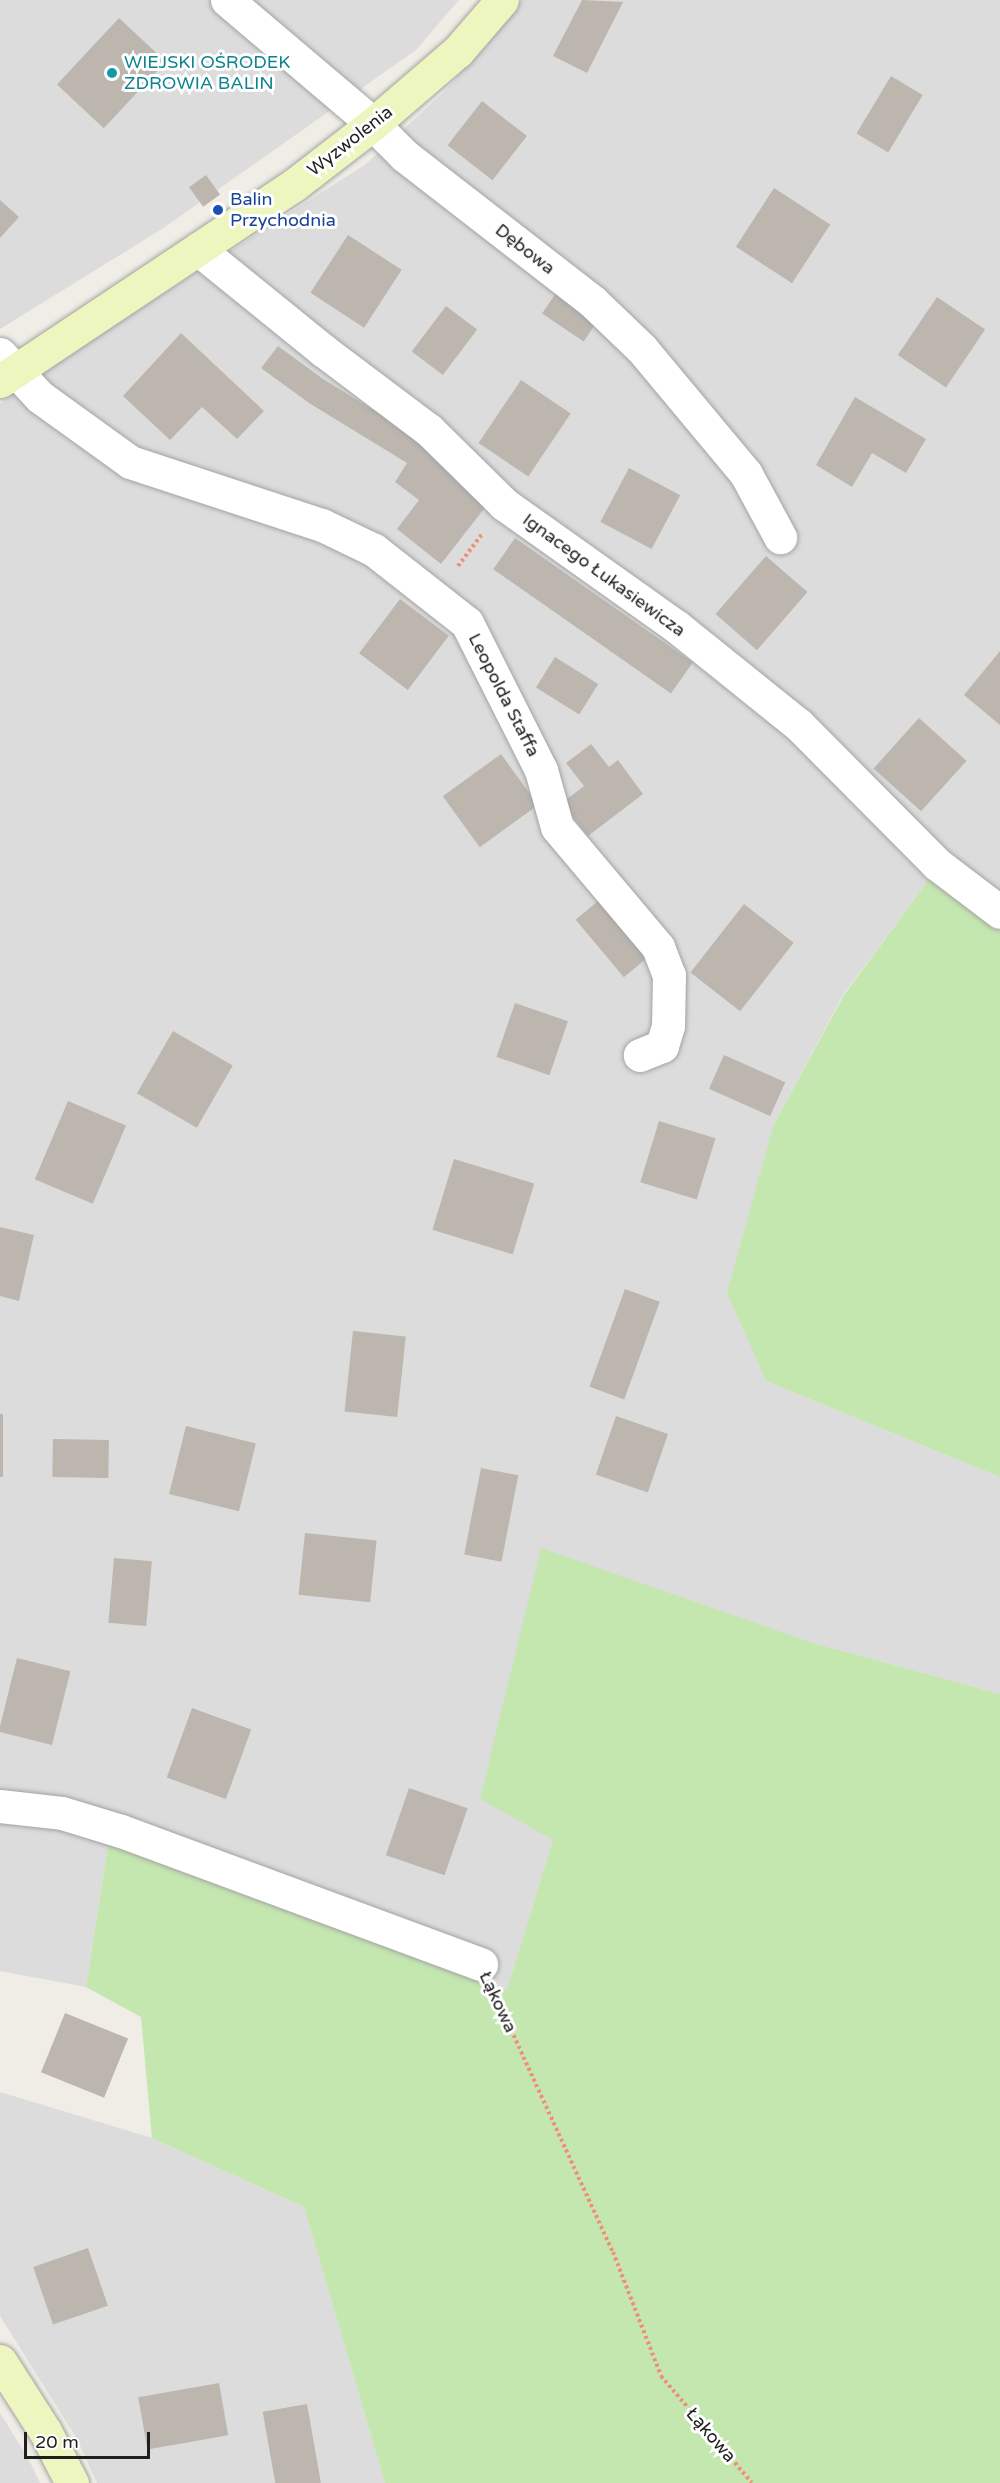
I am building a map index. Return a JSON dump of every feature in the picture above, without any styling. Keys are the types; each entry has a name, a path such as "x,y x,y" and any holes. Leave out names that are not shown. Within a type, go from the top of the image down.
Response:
{"street":[{"name":"Dębowa","path":"227,0 373,124 405,156 592,302 642,350 746,474 780,537"},
{"name":"Wyzwolenia","path":"5,368 198,249 294,185 373,124 458,51 502,0"},
{"name":"Ignacego Łukasiewicza","path":"198,249 324,351 429,430 504,504 677,627 799,725 937,864 1000,912"},
{"name":"Leopolda Staffa","path":"5,368 40,397 130,462 322,525 374,550 467,623 541,770 557,827 658,947 669,975 668,1026 662,1046 640,1055"},
{"name":"Łąkowa","path":"0,1806 62,1813 121,1831 481,1964"},
{"path":"0,2361 45,2431 72,2483"}],"path":[{"path":"435,597 504,504"},
{"name":"Łąkowa","path":"481,1964 613,2252 661,2376 752,2483"}],"shaded area":[{"path":"0,0 459,0 416,50 162,229 0,329"},
{"path":"522,0 1000,0 1000,926 932,875 843,995 773,1126 728,1293 766,1381 1000,1477 1000,1694 813,1643 553,1840 507,1990 109,1839 86,1987 0,1971 0,404 46,369 366,164 445,91"},
{"path":"0,2092 152,2138 304,2207 385,2483 97,2483 77,2439 0,2316"},
{"path":"0,2413 28,2458 40,2483 0,2483"}],"green space":[{"path":"932,875 1000,926 1000,1477 766,1381 727,1293 773,1126 844,995"},
{"path":"541,1548 813,1643 1000,1694 1000,2483 385,2483 304,2207 152,2138 141,2017 86,1987 109,1839 507,1990 553,1840 480,1799"}],"building":[{"path":"582,0 623,2 587,73 553,56"},
{"name":"WIEJSKI OŚRODEK ZDROWIA BALIN","path":"119,18 166,62 104,128 57,85"},
{"path":"891,76 923,95 888,152 856,133"},
{"path":"482,101 527,136 492,180 448,145"},
{"path":"206,175 220,194 203,207 189,187"},
{"path":"774,188 830,224 792,283 736,247"},
{"path":"0,200 19,217 0,238"},
{"path":"348,235 402,270 364,328 310,293"},
{"path":"560,287 601,315 584,341 542,314"},
{"path":"937,297 985,329 946,387 898,355"},
{"path":"446,306 477,329 443,375 412,352"},
{"path":"181,333 264,411 237,439 202,407 170,440 123,396"},
{"path":"278,346 323,379 422,440 494,496 441,564 397,529 419,500 395,482 407,463 309,403 261,368"},
{"path":"521,380 571,414 528,477 479,443"},
{"path":"855,397 926,439 906,473 872,453 852,487 816,465"},
{"path":"629,468 680,495 652,549 600,522"},
{"path":"515,538 693,662 671,694 493,569"},
{"path":"766,556 808,592 757,650 715,614"},
{"path":"400,599 449,636 408,690 359,653"},
{"path":"1000,651 1000,725 964,695"},
{"path":"555,657 598,684 579,715 536,688"},
{"path":"919,718 967,761 921,811 873,769"},
{"path":"591,744 609,767 618,760 643,794 588,836 562,803 584,786 566,763"},
{"path":"501,754 538,805 480,847 443,796"},
{"path":"604,896 652,953 624,977 576,920"},
{"path":"744,904 794,943 740,1011 690,973"},
{"path":"515,1003 568,1021 549,1075 496,1057"},
{"path":"173,1031 233,1066 197,1128 137,1093"},
{"path":"724,1055 785,1082 770,1116 709,1089"},
{"path":"68,1101 126,1126 93,1204 35,1179"},
{"path":"659,1121 715,1138 697,1199 640,1182"},
{"path":"454,1159 534,1184 513,1254 432,1230"},
{"path":"0,1227 34,1235 19,1301 0,1296"},
{"path":"625,1289 660,1302 624,1399 589,1387"},
{"path":"353,1331 406,1337 397,1417 345,1412"},
{"path":"0,1414 3,1414 3,1477 0,1477"},
{"path":"616,1416 668,1434 648,1493 596,1475"},
{"path":"186,1426 256,1443 239,1511 169,1494"},
{"path":"53,1439 109,1440 108,1478 52,1477"},
{"path":"481,1468 518,1475 502,1562 464,1554"},
{"path":"305,1533 377,1541 370,1602 299,1595"},
{"path":"114,1558 152,1561 146,1626 108,1623"},
{"path":"17,1658 70,1671 52,1745 0,1732"},
{"path":"192,1708 251,1730 226,1799 167,1778"},
{"path":"409,1788 468,1808 445,1875 386,1855"},
{"path":"65,2013 128,2038 104,2098 41,2072"},
{"path":"88,2248 108,2306 53,2325 33,2267"},
{"path":"219,2383 228,2435 147,2449 138,2397"},
{"path":"307,2404 321,2483 275,2483 263,2412"}],"place":[{"name":"WIEJSKI OŚRODEK ZDROWIA BALIN","path":"112,73"},
{"name":"Balin Przychodnia","path":"218,210"}]}
